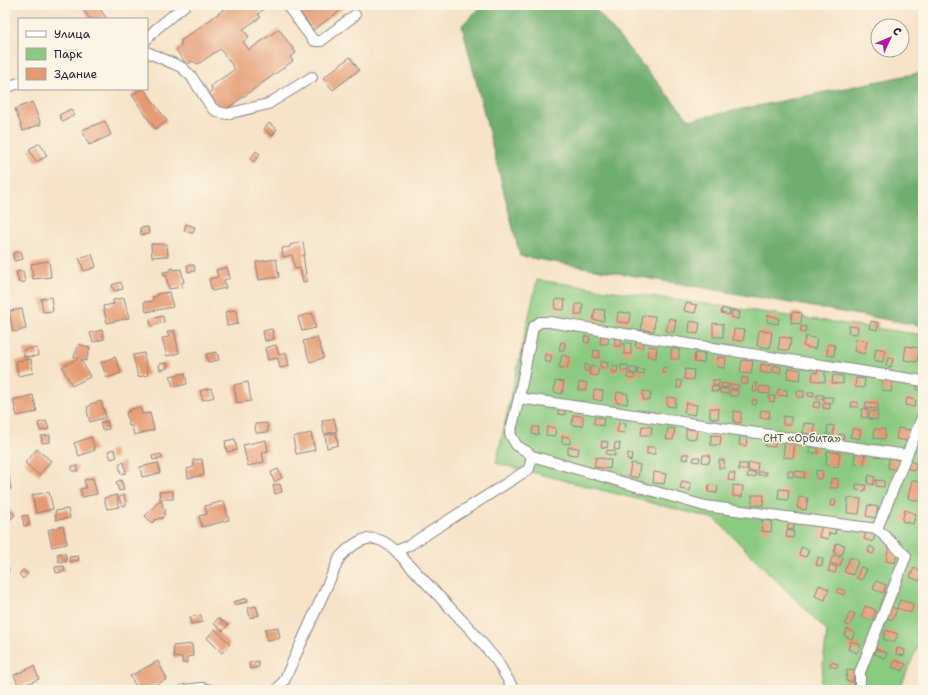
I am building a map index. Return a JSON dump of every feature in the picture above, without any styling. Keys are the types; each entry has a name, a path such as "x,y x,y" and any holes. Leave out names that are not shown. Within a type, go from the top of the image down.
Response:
{"street":[{"path":"148,38 156,29 185,5"},
{"path":"287,5 313,40 316,41 321,40 355,15"},
{"path":"148,52 181,67 191,76 212,108 218,112 227,114 268,104 312,77"},
{"path":"5,88 18,83"},
{"path":"860,690 860,672 906,556 877,528 705,506 532,456 517,446 510,434 519,398 533,327 540,322 549,322 923,381"},
{"path":"519,398 907,455"},
{"path":"877,528 923,415"},
{"path":"396,551 408,546 529,469 532,456"},
{"path":"277,690 284,681 340,557 356,542 367,539 383,541 396,551 472,631 496,661 514,690"},
{"path":"184,690 206,689"}],"green space":[{"path":"483,5 592,5 689,120 923,72 923,326 520,256 462,25"},
{"name":"СНТ «Орбита»","path":"537,280 923,335 923,448 920,456 923,456 923,634 899,690 820,690 827,631 715,519 496,463"}],"building":[{"path":"80,5 97,5 106,18 89,18"},
{"path":"230,5 261,5 264,9 258,14 261,17 243,29 249,37 243,42 249,50 279,29 296,53 290,57 293,61 222,112 209,93 212,90 211,86 235,69 220,49 198,64 192,61 187,65 176,50 181,46 181,41"},
{"path":"296,5 348,5 313,30"},
{"path":"350,57 359,70 333,90 323,78"},
{"path":"140,90 145,90 167,121 155,129 132,95"},
{"path":"32,102 41,124 23,131 15,109"},
{"path":"71,109 74,115 63,122 59,115"},
{"path":"105,121 111,135 89,145 82,130"},
{"path":"269,123 277,129 272,136 264,129"},
{"path":"40,143 47,156 36,162 29,149"},
{"path":"256,151 260,154 254,162 250,159"},
{"path":"186,224 195,227 193,233 184,231"},
{"path":"148,227 149,234 141,235 140,228"},
{"path":"303,242 305,255 303,255 307,281 303,282 300,268 295,269 292,255 283,257 282,248 290,247 290,245"},
{"path":"151,244 167,244 168,256 152,257"},
{"path":"21,251 23,259 14,261 13,253"},
{"path":"92,254 96,267 84,271 79,258"},
{"path":"276,259 279,277 259,280 256,262"},
{"path":"49,261 51,277 33,279 31,264"},
{"path":"187,265 194,265 195,271 188,272"},
{"path":"227,267 230,278 224,280 226,288 212,291 209,279 218,277 216,270"},
{"path":"173,268 174,270 181,269 184,282 182,282 182,287 169,289 166,275 164,276 163,272 170,271 170,269"},
{"path":"23,271 25,282 19,283 16,272"},
{"path":"121,282 123,289 114,291 112,285"},
{"path":"169,292 173,307 146,312 144,302 153,301 152,297 157,296 157,294"},
{"path":"51,297 53,311 43,312 41,299"},
{"path":"124,298 129,318 107,323 103,306 114,304 113,300"},
{"path":"556,299 565,300 564,310 555,309"},
{"path":"686,303 697,305 695,313 684,311"},
{"path":"576,304 583,304 582,315 575,315"},
{"path":"722,308 730,310 729,315 721,313"},
{"path":"22,309 26,329 13,332 9,311"},
{"path":"595,309 605,310 604,321 593,320"},
{"path":"236,310 238,324 227,326 225,312"},
{"path":"732,310 740,312 738,319 731,317"},
{"path":"618,312 630,313 629,323 617,322"},
{"path":"792,312 802,313 801,324 791,323"},
{"path":"312,313 316,328 302,331 298,317"},
{"path":"643,315 655,316 654,331 641,330"},
{"path":"768,315 779,318 778,324 767,322"},
{"path":"163,316 164,322 151,326 150,319"},
{"path":"669,318 676,320 674,332 666,331"},
{"path":"690,321 700,323 698,334 689,332"},
{"path":"871,321 879,323 877,330 869,328"},
{"path":"713,323 723,324 723,337 713,337"},
{"path":"801,326 806,327 805,333 800,332"},
{"path":"849,326 858,327 857,334 848,333"},
{"path":"272,329 274,339 265,341 263,331"},
{"path":"734,329 745,330 743,341 733,340"},
{"path":"102,330 104,339 93,342 90,333"},
{"path":"174,330 179,353 167,356 162,338 169,337 167,332"},
{"path":"759,330 772,332 770,348 757,346"},
{"path":"601,334 609,335 608,344 600,344"},
{"path":"585,336 590,337 589,343 584,342"},
{"path":"806,336 817,339 815,349 803,346"},
{"path":"317,337 324,358 310,362 303,341"},
{"path":"780,337 791,338 789,351 778,349"},
{"path":"615,338 622,339 621,346 614,346"},
{"path":"637,339 644,341 642,348 635,346"},
{"path":"856,339 867,341 864,354 854,351"},
{"path":"561,342 565,343 564,350 559,350"},
{"path":"624,343 631,343 631,354 624,354"},
{"path":"79,344 90,348 86,361 81,359 90,377 72,386 62,367 78,358 74,357"},
{"path":"828,344 835,345 834,356 827,355"},
{"path":"276,345 279,355 286,353 289,366 280,368 278,358 268,360 265,348"},
{"path":"649,346 657,347 656,358 647,356"},
{"path":"906,346 919,348 917,362 904,360"},
{"path":"37,348 38,356 24,357 24,349"},
{"path":"876,348 885,350 883,362 874,360"},
{"path":"671,349 679,349 679,359 671,359"},
{"path":"594,350 600,351 599,358 593,357"},
{"path":"217,352 219,360 208,362 206,354"},
{"path":"144,353 148,375 138,377 133,355"},
{"path":"695,353 705,354 704,363 694,362"},
{"path":"545,354 552,356 550,363 544,361"},
{"path":"562,355 570,357 567,369 559,367"},
{"path":"115,357 121,373 107,378 101,362"},
{"path":"718,357 726,358 725,368 717,367"},
{"path":"888,358 893,359 891,367 886,366"},
{"path":"31,359 33,373 18,376 16,361"},
{"path":"742,360 753,361 751,374 740,373"},
{"path":"601,361 608,363 607,369 600,367"},
{"path":"167,363 168,368 160,370 159,364"},
{"path":"585,364 589,365 588,371 584,371"},
{"path":"761,364 772,366 770,374 760,372"},
{"path":"612,365 618,366 617,373 611,372"},
{"path":"621,365 628,365 628,371 621,370"},
{"path":"774,365 781,367 780,373 773,372"},
{"path":"591,366 599,368 597,376 589,374"},
{"path":"818,366 825,367 825,382 812,380 813,372 817,373"},
{"path":"663,367 667,368 666,373 662,373"},
{"path":"630,368 636,368 636,374 630,373"},
{"path":"789,368 801,370 800,380 787,378"},
{"path":"638,369 644,370 644,375 637,374"},
{"path":"685,369 694,370 693,380 684,379"},
{"path":"185,373 187,384 173,387 170,376"},
{"path":"628,373 635,375 634,379 627,378"},
{"path":"833,375 843,376 843,384 832,383"},
{"path":"742,377 748,378 747,385 741,384"},
{"path":"856,378 865,379 864,388 855,387"},
{"path":"883,378 893,379 891,392 882,390"},
{"path":"678,380 682,381 681,388 677,388"},
{"path":"713,380 719,380 719,385 713,385"},
{"path":"555,381 564,382 562,394 554,392"},
{"path":"248,382 251,401 237,403 234,385"},
{"path":"579,382 587,383 586,390 578,390"},
{"path":"722,383 728,384 728,388 721,387"},
{"path":"754,383 757,383 757,392 753,392"},
{"path":"918,383 923,384 923,391 917,390"},
{"path":"730,384 739,385 738,389 730,388"},
{"path":"712,386 719,387 718,392 711,391"},
{"path":"760,386 770,387 770,394 759,393"},
{"path":"211,388 214,397 203,400 200,391"},
{"path":"720,388 728,389 728,394 720,393"},
{"path":"778,389 787,390 787,396 777,395"},
{"path":"594,390 603,391 602,401 593,399"},
{"path":"730,390 738,390 737,396 730,396"},
{"path":"643,391 651,392 650,400 643,400"},
{"path":"797,391 804,391 804,397 797,397"},
{"path":"617,392 628,394 627,404 616,402"},
{"path":"808,392 814,392 814,397 808,396"},
{"path":"33,395 37,412 17,416 13,400"},
{"path":"817,395 823,395 823,399 817,399"},
{"path":"769,396 775,396 774,402 769,401"},
{"path":"667,397 676,398 675,407 667,406"},
{"path":"824,397 833,397 832,403 824,402"},
{"path":"907,398 916,400 914,407 905,405"},
{"path":"753,399 757,400 756,405 752,404"},
{"path":"101,401 106,417 90,422 87,407 91,405 90,404"},
{"path":"814,402 820,402 819,408 813,407"},
{"path":"852,402 858,402 858,407 851,407"},
{"path":"866,402 878,403 878,409 865,408"},
{"path":"686,403 697,405 695,415 684,413"},
{"path":"823,404 830,404 830,409 823,408"},
{"path":"140,407 142,414 150,413 154,430 134,435 132,426 129,426 126,412 129,412 128,410"},
{"path":"710,408 719,409 718,419 710,418"},
{"path":"558,409 565,410 565,415 558,414"},
{"path":"862,409 868,409 867,418 861,417"},
{"path":"761,410 770,411 769,418 760,418"},
{"path":"734,411 741,412 741,423 734,422"},
{"path":"870,411 878,412 877,420 869,419"},
{"path":"573,415 583,416 583,426 572,425"},
{"path":"783,416 791,417 791,425 783,425"},
{"path":"595,417 604,418 603,426 594,424"},
{"path":"334,418 337,431 324,434 322,421"},
{"path":"46,421 49,429 40,431 38,423"},
{"path":"107,421 109,429 102,430 100,423"},
{"path":"619,422 626,423 624,433 617,432"},
{"path":"267,423 268,432 256,433 255,424"},
{"path":"804,423 815,424 814,435 803,433"},
{"path":"828,425 834,426 833,435 827,435"},
{"path":"642,426 652,427 651,435 641,435"},
{"path":"533,427 539,427 538,435 532,434"},
{"path":"547,427 556,428 555,436 546,435"},
{"path":"668,428 675,429 673,440 666,439"},
{"path":"853,428 861,430 859,439 850,437"},
{"path":"898,428 910,430 909,441 896,439"},
{"path":"686,429 697,430 696,439 686,438"},
{"path":"874,429 885,429 885,439 874,438"},
{"path":"311,433 315,450 296,454 293,437"},
{"path":"336,433 338,445 327,448 325,435"},
{"path":"839,434 844,435 843,440 838,439"},
{"path":"50,435 50,442 42,443 41,436"},
{"path":"711,435 721,436 720,445 711,445"},
{"path":"562,436 570,437 570,444 562,443"},
{"path":"740,436 747,437 746,446 739,445"},
{"path":"91,437 95,450 79,456 74,443"},
{"path":"766,438 775,439 775,447 765,446"},
{"path":"235,439 237,450 227,452 225,441"},
{"path":"266,440 268,451 262,452 264,462 248,466 243,445"},
{"path":"785,440 795,441 793,458 783,457"},
{"path":"602,441 608,442 607,448 601,447"},
{"path":"615,443 620,443 619,450 614,449"},
{"path":"568,447 579,448 578,455 568,454"},
{"path":"647,447 655,447 655,454 647,454"},
{"path":"810,447 818,447 818,453 810,453"},
{"path":"37,449 51,461 39,475 25,463"},
{"path":"114,449 117,457 111,459 108,451"},
{"path":"607,450 615,451 615,456 606,454"},
{"path":"827,451 840,453 838,467 826,465"},
{"path":"628,453 632,454 631,461 627,460"},
{"path":"855,453 865,453 864,465 854,464"},
{"path":"161,454 162,458 153,460 152,456"},
{"path":"683,454 689,454 688,460 682,459"},
{"path":"703,455 710,455 709,463 702,462"},
{"path":"596,457 611,460 610,469 594,467"},
{"path":"694,457 700,457 699,462 693,461"},
{"path":"889,458 899,460 898,470 888,468"},
{"path":"202,459 204,475 188,478 187,469 194,467 193,460"},
{"path":"719,460 724,460 724,468 719,468"},
{"path":"910,461 917,464 914,471 907,468"},
{"path":"124,462 126,473 121,474 119,464"},
{"path":"158,463 160,473 142,477 140,467"},
{"path":"631,463 640,465 638,478 629,476"},
{"path":"749,463 758,463 757,471 748,471"},
{"path":"739,464 747,464 747,470 739,470"},
{"path":"72,466 78,466 78,471 72,471"},
{"path":"278,469 282,478 274,482 271,472"},
{"path":"816,470 823,471 822,479 816,479"},
{"path":"788,471 793,471 793,477 788,477"},
{"path":"796,471 805,472 804,478 795,477"},
{"path":"8,472 11,489 5,490 5,473"},
{"path":"654,472 666,474 664,484 653,483"},
{"path":"748,472 756,473 755,477 747,477"},
{"path":"758,472 766,472 766,475 758,475"},
{"path":"729,473 735,473 734,481 728,480"},
{"path":"869,475 875,477 873,485 867,483"},
{"path":"93,478 97,494 82,497 80,489 86,488 84,480"},
{"path":"831,478 838,479 838,488 830,488"},
{"path":"121,480 124,490 119,491 116,482"},
{"path":"876,480 884,481 884,487 876,486"},
{"path":"912,480 923,483 921,502 908,498"},
{"path":"682,481 691,483 690,491 680,489"},
{"path":"280,484 282,492 275,494 273,485"},
{"path":"856,484 866,485 865,491 856,490"},
{"path":"709,485 718,486 717,493 708,492"},
{"path":"733,485 743,486 742,497 733,496"},
{"path":"779,489 789,490 788,500 778,499"},
{"path":"173,491 173,499 160,499 159,492"},
{"path":"49,492 53,509 36,513 32,495"},
{"path":"117,495 119,507 107,509 104,498"},
{"path":"124,495 126,505 122,506 119,497"},
{"path":"752,495 764,495 763,505 752,505"},
{"path":"799,497 808,498 806,510 797,508"},
{"path":"848,498 861,499 859,514 847,513"},
{"path":"160,500 163,504 162,506 166,510 164,513 165,515 161,519 156,519 152,523 145,516"},
{"path":"831,500 836,500 835,506 830,506"},
{"path":"224,501 229,520 202,527 199,516 207,514 205,506"},
{"path":"5,505 15,515 5,524"},
{"path":"868,505 878,507 876,518 866,516"},
{"path":"68,509 70,518 56,520 55,511"},
{"path":"905,510 916,514 913,524 902,521"},
{"path":"28,515 30,525 24,526 22,516"},
{"path":"762,520 772,521 771,532 761,531"},
{"path":"789,521 795,522 793,530 787,529"},
{"path":"822,525 836,527 835,534 829,533 828,539 819,537"},
{"path":"63,526 67,544 52,547 48,530"},
{"path":"787,530 794,532 793,538 786,537"},
{"path":"866,532 875,535 873,542 864,539"},
{"path":"890,539 900,541 895,563 886,561"},
{"path":"923,542 923,555 918,553"},
{"path":"836,543 845,545 842,555 834,553"},
{"path":"870,546 875,549 873,554 868,552"},
{"path":"801,547 809,550 806,557 799,555"},
{"path":"65,553 67,561 59,562 57,554"},
{"path":"5,555 9,571 5,572"},
{"path":"833,555 843,558 840,566 830,563"},
{"path":"78,556 79,560 70,562 69,557"},
{"path":"818,557 823,559 822,566 816,565"},
{"path":"850,557 858,561 853,575 844,572"},
{"path":"830,565 837,567 835,573 828,571"},
{"path":"64,566 65,571 56,573 55,567"},
{"path":"861,567 867,569 862,580 856,578"},
{"path":"914,568 923,572 919,581 910,577"},
{"path":"23,570 28,574 23,579 19,574"},
{"path":"876,581 886,585 883,593 873,589"},
{"path":"819,585 829,589 825,600 815,596"},
{"path":"838,588 846,591 844,595 836,592"},
{"path":"247,598 248,602 234,605 233,602"},
{"path":"900,600 914,604 911,613 897,608"},
{"path":"920,601 923,602 923,612 917,609"},
{"path":"256,606 259,615 250,618 248,608"},
{"path":"865,606 876,610 872,621 861,617"},
{"path":"890,607 897,609 893,620 886,618"},
{"path":"850,612 855,614 850,626 845,624"},
{"path":"201,615 202,622 191,624 190,617"},
{"path":"218,618 228,625 223,631 214,624"},
{"path":"278,627 280,638 267,640 265,629"},
{"path":"215,629 230,644 222,653 207,638"},
{"path":"847,629 855,633 852,639 844,636"},
{"path":"886,630 898,634 894,643 883,639"},
{"path":"851,641 861,645 857,653 848,649"},
{"path":"192,644 193,656 187,657 187,663 182,663 182,657 174,658 173,646"},
{"path":"897,648 905,650 904,656 896,654"},
{"path":"875,649 887,653 885,658 874,654"},
{"path":"895,660 906,664 903,671 892,667"},
{"path":"158,661 167,679 145,690 138,690 130,676"},
{"path":"258,661 259,667 250,669 249,663"},
{"path":"831,662 838,664 837,668 830,666"},
{"path":"34,666 39,679 19,687 14,675"},
{"path":"847,670 855,671 853,682 846,681"}]}
